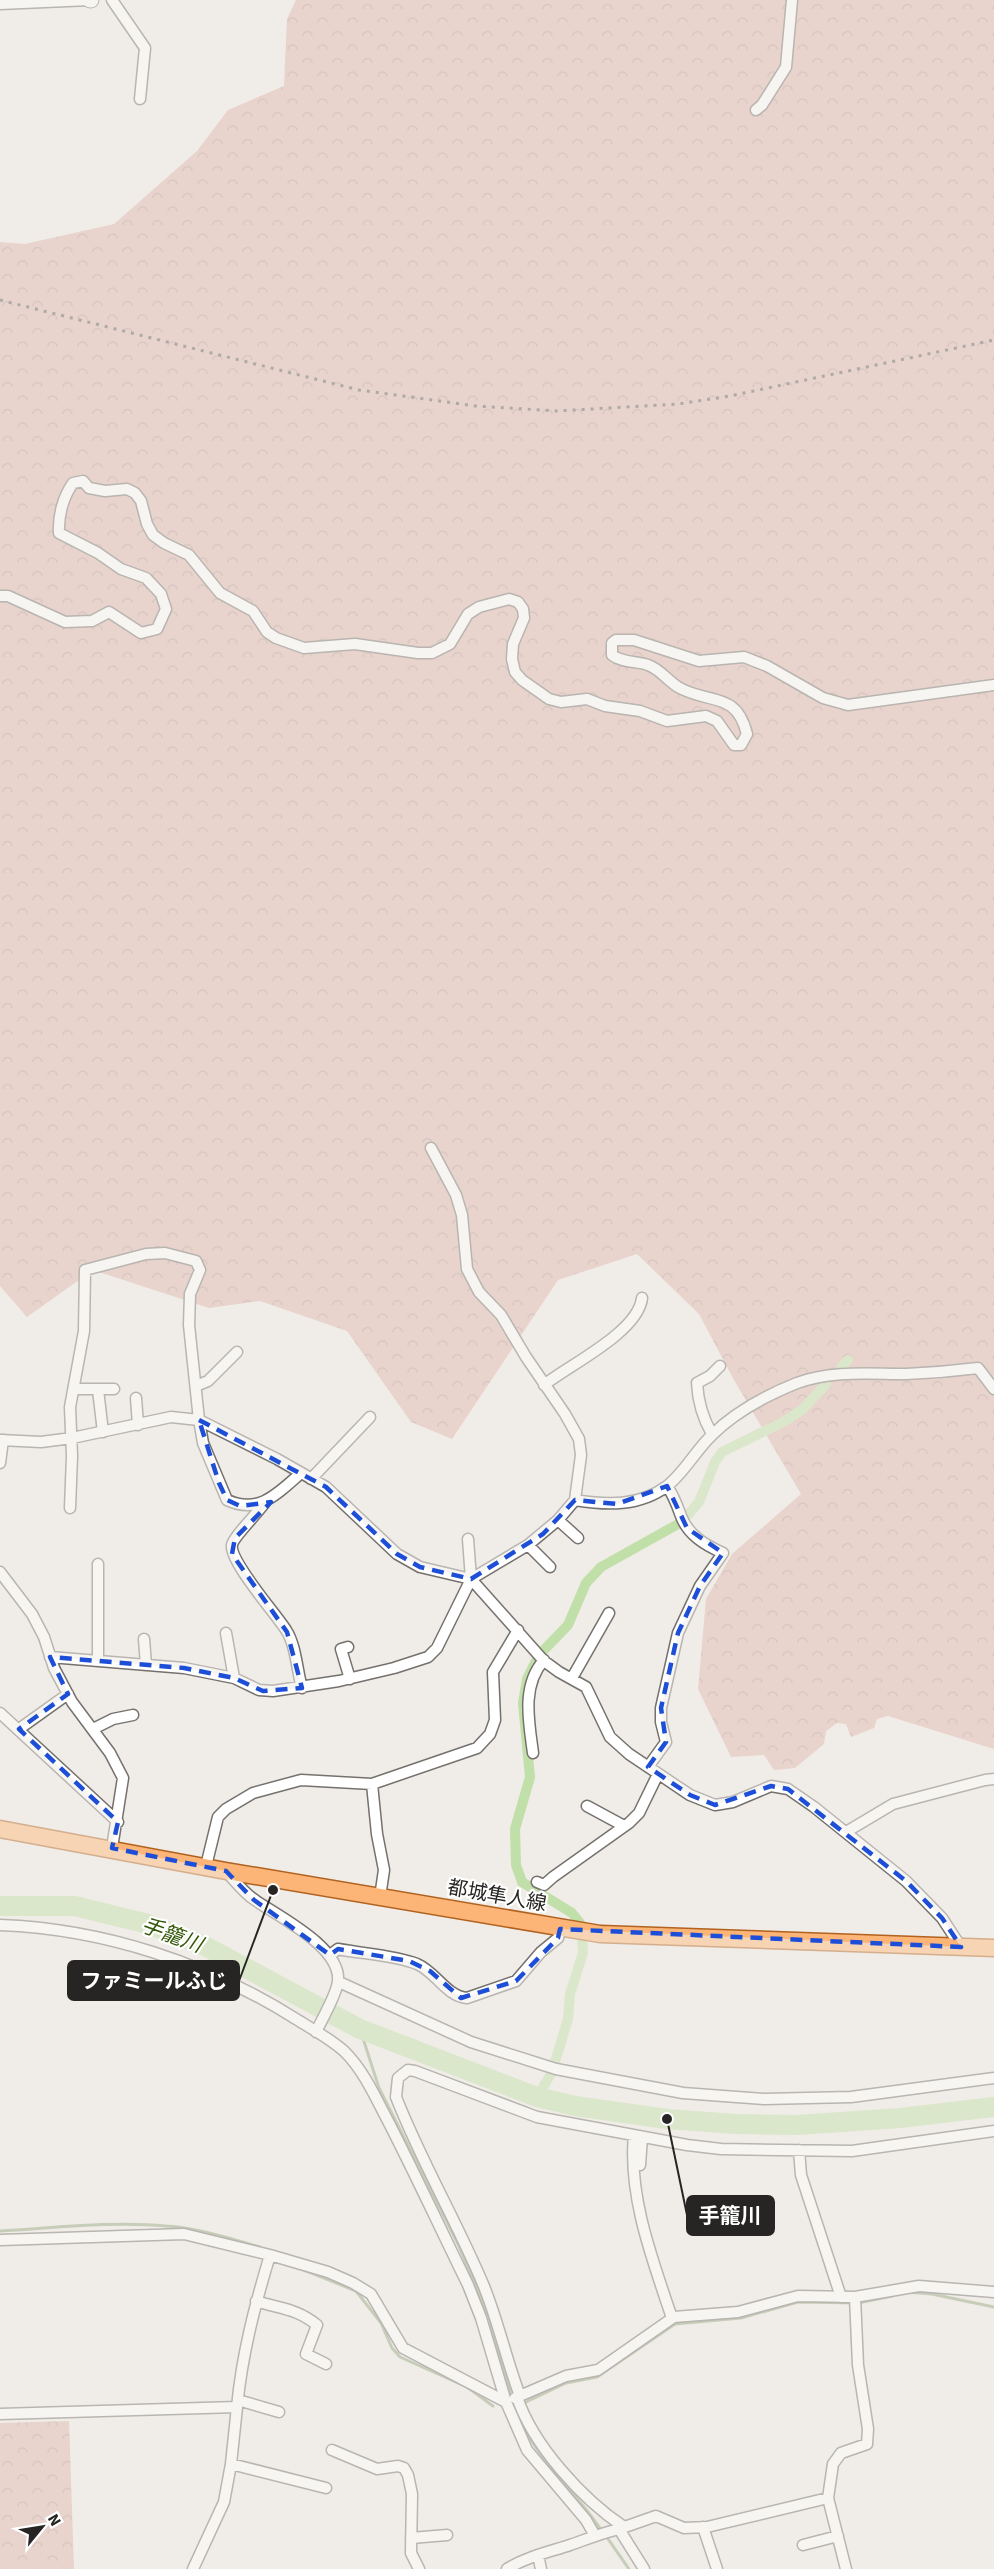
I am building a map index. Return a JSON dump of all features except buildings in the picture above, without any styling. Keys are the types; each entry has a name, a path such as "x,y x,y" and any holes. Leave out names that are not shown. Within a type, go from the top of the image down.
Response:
{"main road":[{"name":"都城隼人線","path":"0,1828 561,1929 994,1948"}],"street":[{"path":"0,4 91,0"},
{"path":"112,0 145,48 140,99"},
{"path":"756,110 762,105 786,67 792,0"},
{"path":"0,596 8,596 65,622 92,621 109,612 141,633 157,629 166,609 161,594 146,578 121,569 98,553 59,532 58,519 68,489 73,483 83,481 89,488 127,489 135,493 141,501 147,524 153,535 189,555 220,593 253,611 267,632 276,639 304,648 355,644 432,653 450,644 468,614 479,607 508,599 518,602 523,609 524,618 513,644 512,659 515,672 522,680 549,699 561,702 587,699 605,706 640,711 668,721 706,716 717,721 734,745 741,744 747,734 742,718 733,706 724,701 680,688 649,665 617,659 612,655 612,643 616,640 634,640 699,661 744,657 767,666 823,698 848,705 994,685"},
{"path":"431,1148 459,1205 467,1269 479,1292 501,1315 544,1385 566,1414 579,1439 581,1455 575,1500 558,1520 528,1545 471,1579"},
{"path":"70,1508 72,1438 70,1407 84,1331 85,1270 146,1254 165,1253 196,1261 200,1270 190,1294 189,1325 203,1443 227,1500 240,1506 266,1501"},
{"path":"544,1385 629,1323 641,1306 642,1298"},
{"path":"196,1386 208,1381 237,1352"},
{"path":"712,1434 697,1400 697,1383 710,1376 720,1366"},
{"path":"575,1500 616,1504 639,1498 667,1486 712,1434 740,1411 797,1383 819,1377 873,1372 928,1373 978,1368 994,1389"},
{"path":"74,1389 114,1389"},
{"path":"98,1390 103,1432"},
{"path":"136,1398 138,1425"},
{"path":"0,1463 1,1440 41,1442 72,1438 171,1417 199,1420 326,1487 397,1554 420,1567 471,1579 544,1660 589,1690 610,1737 629,1754 690,1795 715,1805 733,1802 771,1786 779,1786 801,1797 923,1897 942,1918 960,1947"},
{"path":"311,1479 370,1417"},
{"path":"301,1473 266,1501 258,1514 235,1538 232,1554 287,1632 302,1688"},
{"path":"648,1767 666,1742 661,1722 662,1701 678,1633 700,1586 723,1553 706,1545 692,1534 683,1522 675,1498 667,1486"},
{"path":"558,1520 578,1538"},
{"path":"51,1657 184,1668 234,1678 262,1691 302,1688 394,1668 433,1653 471,1579 468,1539"},
{"path":"528,1545 550,1567"},
{"path":"98,1564 98,1661"},
{"path":"0,1572 32,1614 68,1694 110,1753 123,1778 118,1822 112,1848"},
{"path":"572,1678 609,1613"},
{"path":"206,1866 218,1817 226,1809 253,1793 301,1780 372,1784 462,1755 483,1744 495,1720 492,1672 518,1630"},
{"path":"226,1633 234,1678"},
{"path":"144,1638 146,1665"},
{"path":"348,1647 341,1649 350,1679"},
{"path":"533,1753 529,1689 534,1672 544,1660"},
{"path":"19,1729 68,1694"},
{"path":"0,1713 118,1822"},
{"path":"93,1729 112,1719 133,1715"},
{"path":"537,1882 544,1885 549,1882 639,1813 658,1774"},
{"path":"846,1832 893,1804 994,1779"},
{"path":"372,1784 377,1834 384,1870 380,1897"},
{"path":"588,1806 624,1826"},
{"path":"226,1870 254,1900 288,1920 330,1955 334,1961 339,1982 316,2032"},
{"path":"0,1925 34,1926 83,1934 137,1947 226,1981 265,2000 345,2052 359,2070 401,2146 482,2318 506,2402 527,2450 586,2520 595,2534"},
{"path":"330,1955 338,1949 409,1961 430,1971 451,1992 467,1998 520,1978 540,1952 558,1938 561,1929"},
{"path":"339,1982 482,2045 556,2069 683,2093 764,2099 851,2097 994,2078"},
{"path":"644,2569 619,2528 547,2451 523,2416 497,2321 483,2283 396,2097 398,2078 408,2070 415,2071 537,2116 638,2136 721,2149 852,2151 994,2131"},
{"path":"638,2136 644,2194 675,2317"},
{"path":"799,2150 801,2175 841,2297"},
{"path":"0,2240 184,2234 270,2254 328,2272 371,2294 403,2348 506,2402"},
{"path":"193,2569 224,2502 231,2464 240,2372 256,2301 270,2254"},
{"path":"506,2402 566,2376 598,2370 675,2317 738,2312 798,2296 855,2299 919,2286 994,2292"},
{"path":"846,2569 828,2498 833,2464 841,2453 867,2444 868,2428 858,2365 855,2299"},
{"path":"256,2301 282,2310 289,2308 304,2314 317,2325 306,2354 326,2364"},
{"path":"0,2414 237,2404 279,2412"},
{"path":"332,2450 376,2469 398,2466 404,2468 412,2494 411,2553 419,2569"},
{"path":"231,2464 326,2488"},
{"path":"507,2569 595,2534 656,2516 684,2528 703,2527 828,2498"},
{"path":"703,2527 717,2569"},
{"path":"411,2538 447,2535"},
{"path":"803,2545 838,2536"},
{"path":"538,2555 541,2569"}],"highlighted area":[{"path":"199,1420 326,1487 397,1554 420,1567 471,1579 543,1534 575,1500 617,1504 667,1486 687,1528 723,1553 700,1586 678,1633 661,1708 666,1742 648,1767 690,1795 715,1805 771,1786 788,1789 906,1881 942,1918 961,1947 560,1929 558,1938 516,1981 461,1998 430,1971 409,1961 338,1949 330,1955 254,1900 226,1871 112,1848 118,1822 19,1729 68,1694 50,1657 184,1668 234,1678 263,1691 302,1688 287,1632 232,1554 235,1538 271,1502 240,1506 227,1500 219,1483"}],"green space":[{"path":"296,0 994,0 994,1749 888,1716 877,1719 874,1728 851,1737 846,1724 837,1723 826,1731 824,1744 795,1768 774,1770 764,1755 731,1757 698,1689 706,1599 732,1554 801,1494 734,1380 699,1314 637,1254 558,1280 452,1439 411,1422 347,1331 260,1301 209,1308 93,1270 27,1317 0,1286 0,242 25,244 114,224 197,151 228,110 284,86 287,19"},
{"path":"69,2421 74,2569 0,2569 0,2423"}],"waterway":[{"path":"842,1366 848,1360"},
{"path":"686,1517 699,1502 715,1462 722,1452 785,1421 803,1409 826,1384"},
{"path":"543,1651 568,1625 586,1583 601,1567 680,1523"},
{"path":"536,1661 527,1679 523,1703 530,1777 515,1829 516,1865 522,1882 572,1913 580,1923 583,1953 570,1994 568,2019 555,2062"},
{"name":"手籠川","path":"0,1906 75,1906 148,1924 203,1945 360,2029 537,2097 575,2106 667,2119 736,2124 797,2125 900,2118 994,2107"},
{"path":"360,2029 379,2088 458,2244 489,2317 510,2392"},
{"path":"537,2097 551,2074"},
{"path":"0,2231 125,2224 178,2227 202,2231 260,2247"},
{"path":"304,2270 356,2291 381,2323 392,2348 400,2357 467,2387 493,2406"},
{"path":"907,2292 932,2294 994,2307"},
{"path":"524,2403 566,2383 597,2377 675,2324 741,2318 798,2302 858,2303 892,2296"},
{"path":"521,2424 539,2452 602,2531"},
{"path":"606,2536 629,2569"}],"railway":[{"path":"0,300 359,390 476,406 557,411 678,404 730,396 994,340"}],"place":[{"name":"ファミールふじ","path":"273,1890"},
{"name":"手籠川","path":"667,2119"}]}
